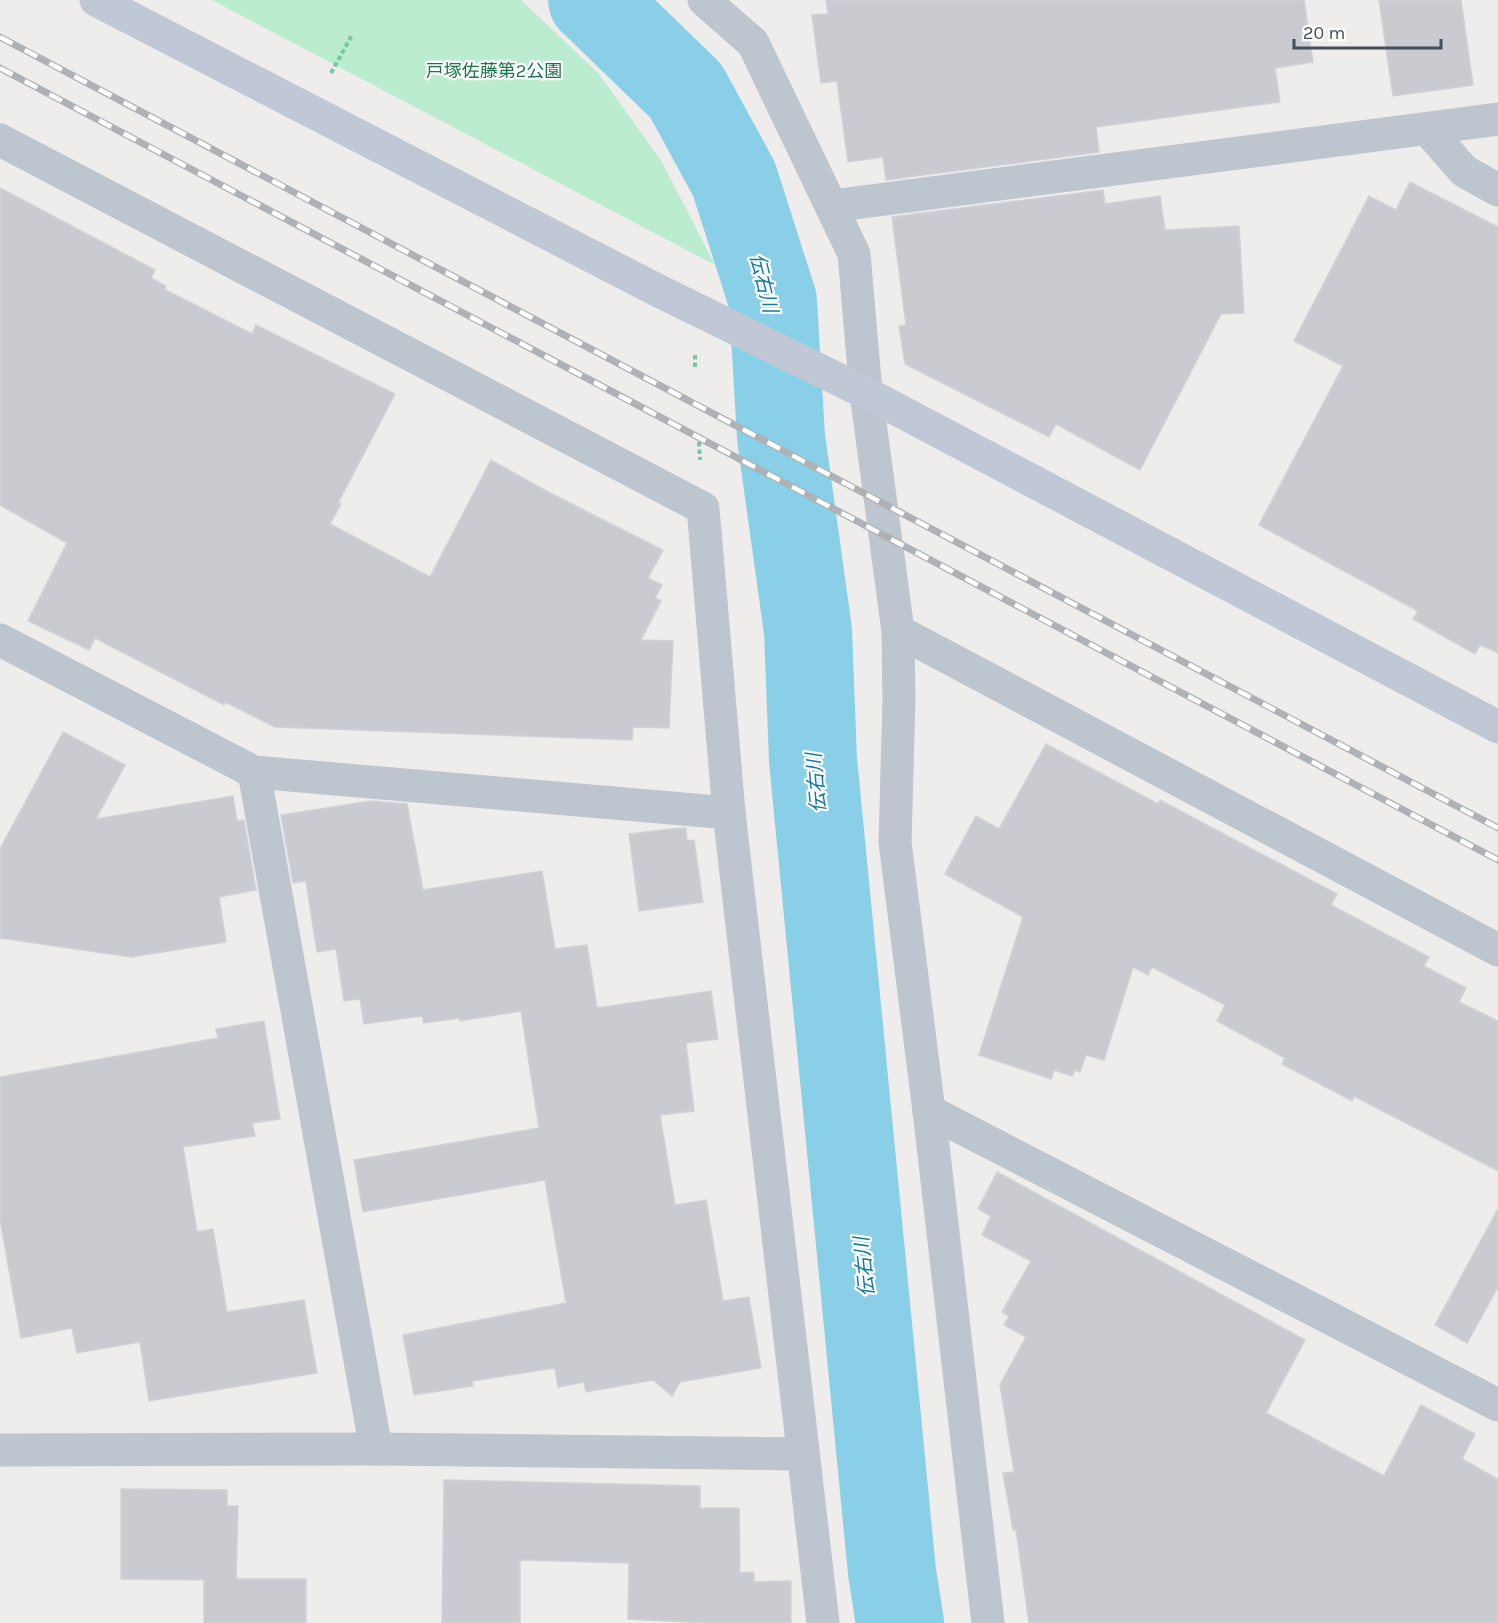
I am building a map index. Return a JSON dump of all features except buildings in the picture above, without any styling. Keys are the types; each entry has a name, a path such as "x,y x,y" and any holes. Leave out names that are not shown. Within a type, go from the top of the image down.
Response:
{"street":[{"path":"96,0 723,323 866,393 1496,720"},
{"path":"704,0 753,43 854,254 866,393 898,631 899,700 895,842 929,1111 988,1623"},
{"path":"831,207 1498,119"},
{"path":"1428,130 1464,171 1498,189"},
{"path":"0,140 703,508 729,813 823,1623"},
{"path":"898,631 1498,950"},
{"path":"0,640 254,772 729,813"},
{"path":"254,772 376,1449"},
{"path":"929,1111 1498,1404"},
{"path":"0,1450 376,1449 802,1454"}],"path":[{"path":"332,73 352,35"}],"green space":[{"name":"戸塚佐藤第2公園","path":"212,0 521,0 599,74 662,162 715,265"}],"waterway":[{"name":"伝右川","path":"592,0 686,91 734,179 773,301 781,437 808,631 813,760 892,1572 900,1623"}],"railway":[{"path":"0,37 1498,828"},
{"path":"0,68 1498,860"}]}
